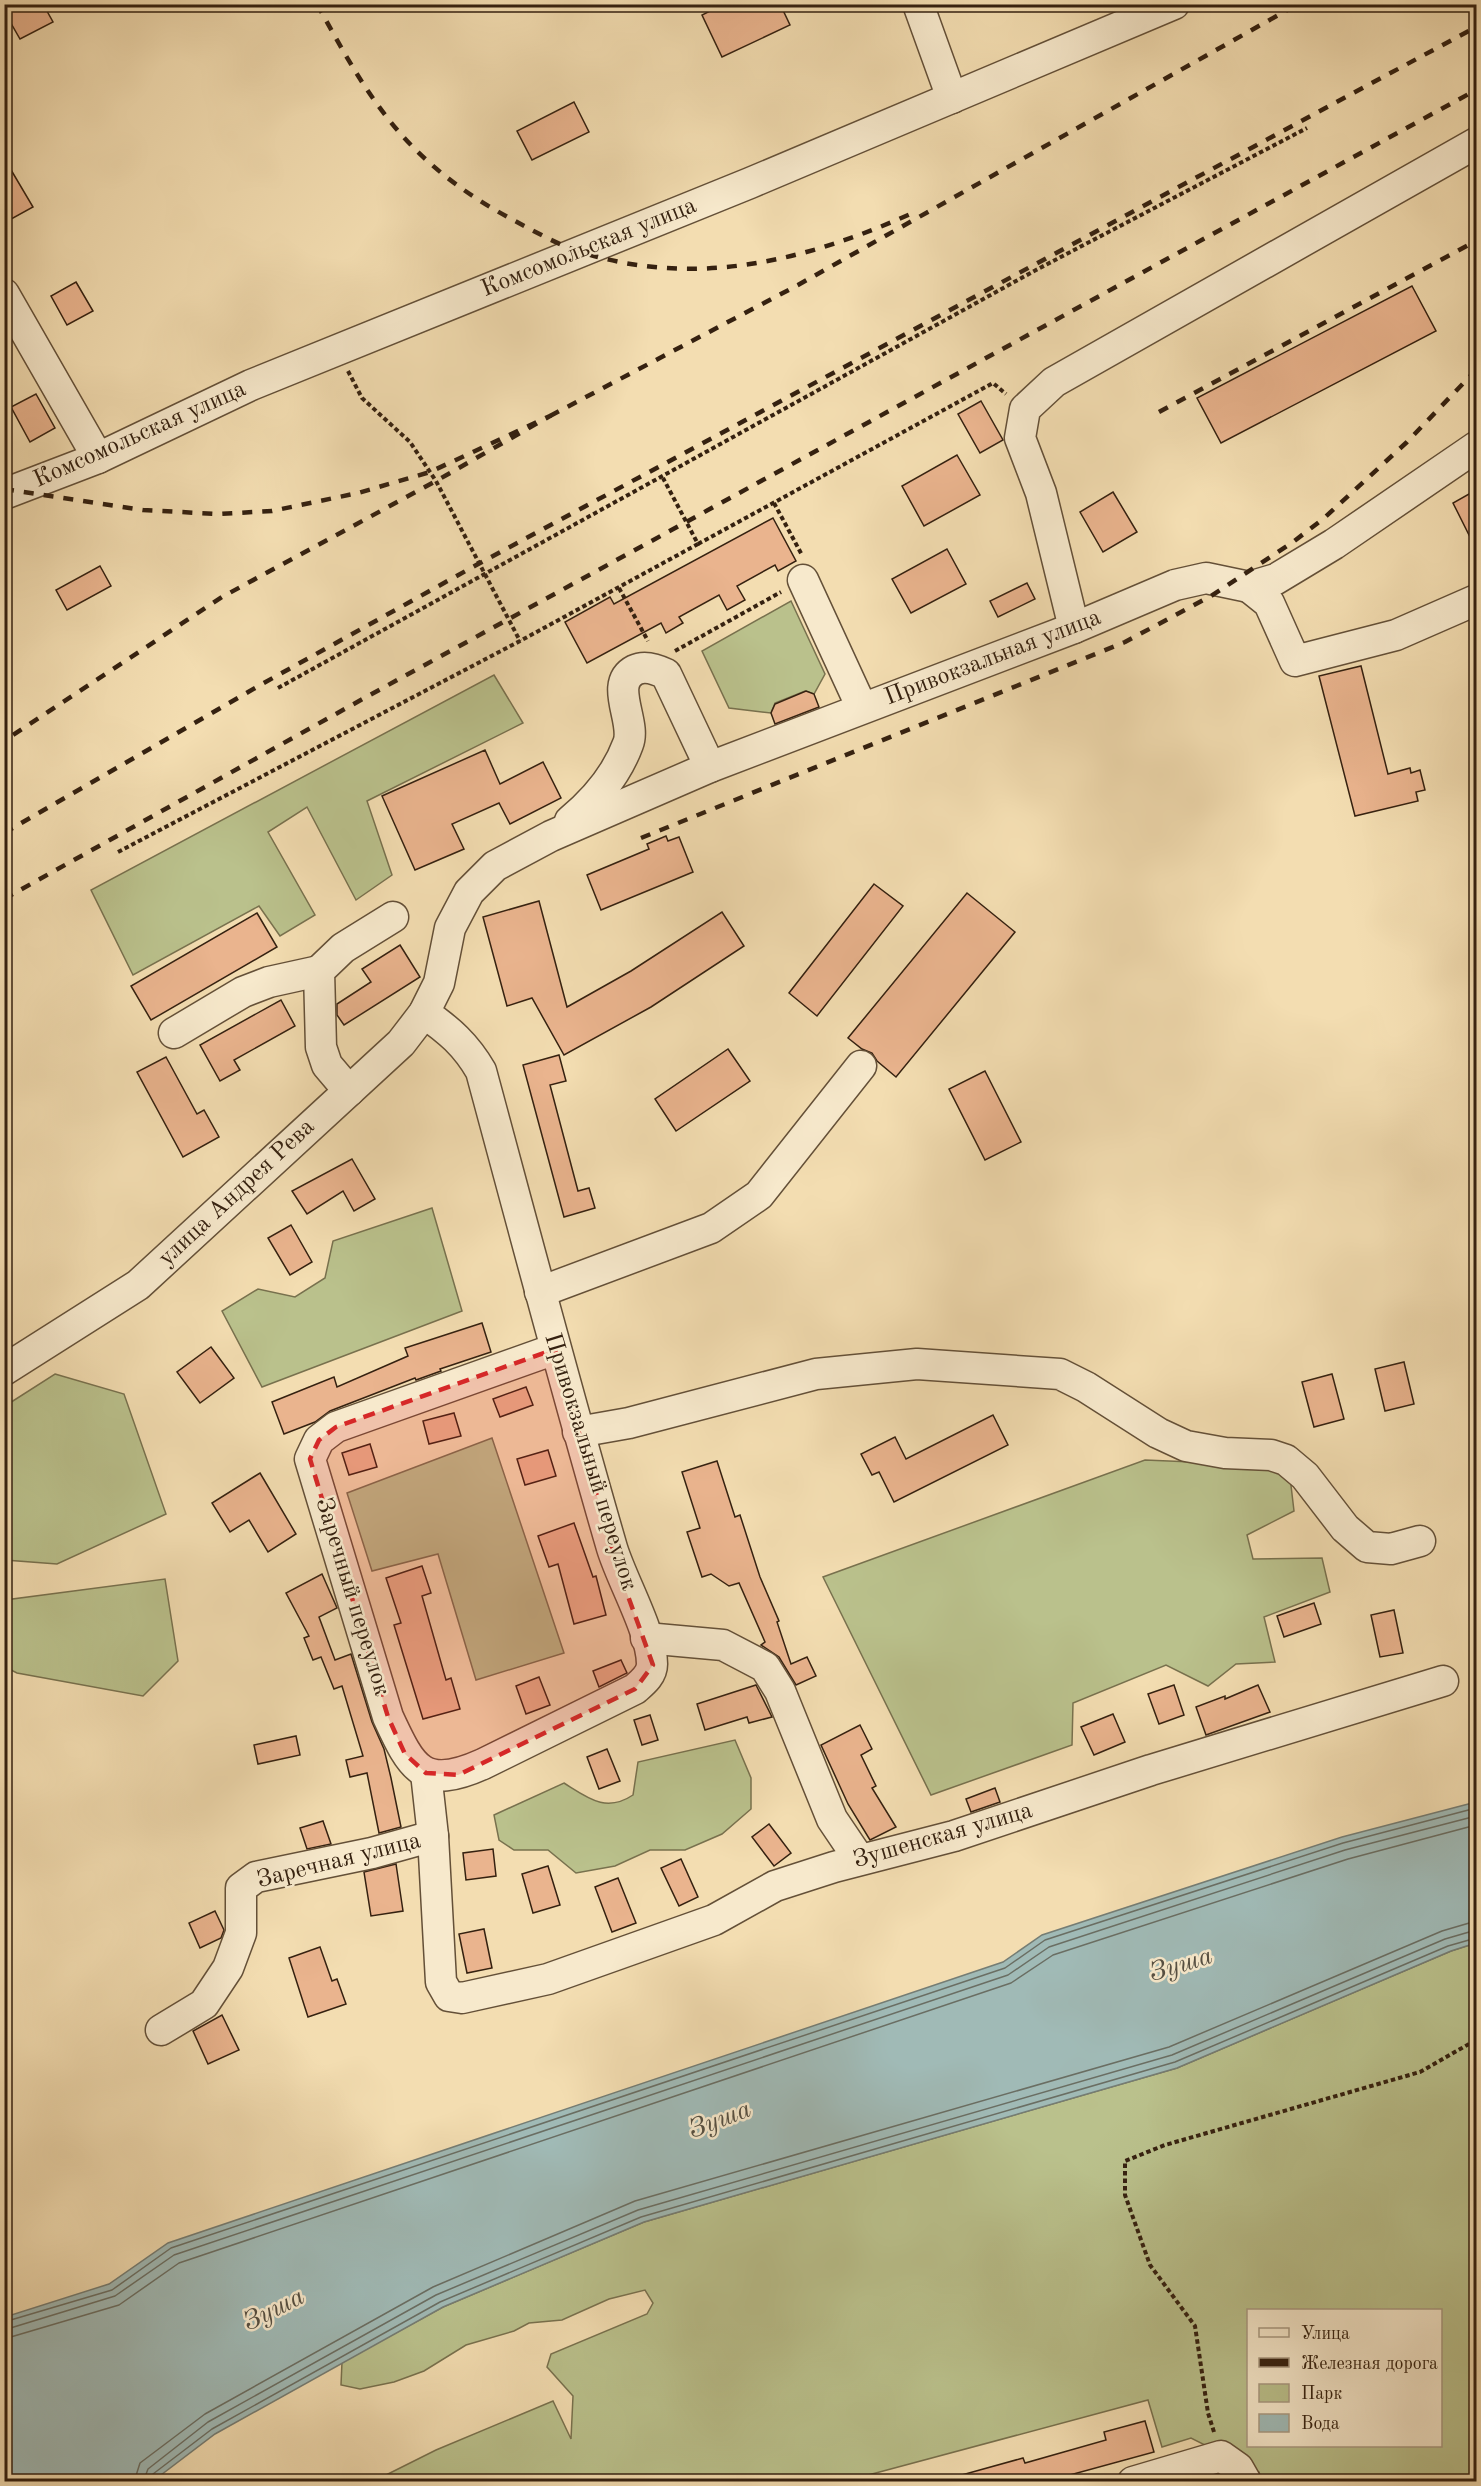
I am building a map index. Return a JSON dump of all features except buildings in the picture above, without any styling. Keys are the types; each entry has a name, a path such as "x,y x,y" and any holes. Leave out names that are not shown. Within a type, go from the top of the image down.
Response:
{"street":[{"path":"918,4 952,98"},
{"name":"Комсомольская улица","path":"4,494 98,458 251,384 750,183 1174,4"},
{"path":"1074,628 1041,493 1020,438 1025,409 1054,382 1476,143"},
{"path":"4,294 98,458"},
{"name":"Привокзальная улица","path":"439,983 450,928 469,892 495,866 551,836 710,767 1074,628 1175,585 1206,578 1249,587 1276,579 1334,544 1476,447"},
{"path":"803,580 862,708"},
{"path":"1249,587 1269,603 1295,661 1396,635 1476,600"},
{"path":"551,836 589,805 609,779 628,745 630,729 623,693 624,683 628,675 636,669 646,668 666,674 710,767"},
{"path":"174,1033 243,992 269,982 319,971 343,948 393,917"},
{"path":"319,971 321,1047 327,1065 349,1090"},
{"name":"улица Андрея Рева","path":"4,1370 138,1285 400,1043 424,1013 439,983"},
{"name":"Привокзальный переулок","path":"424,1013 455,1034 470,1052 481,1071 555,1349 616,1563 646,1638"},
{"path":"540,1292 711,1228 759,1195 861,1066"},
{"name":"Заречный переулок","path":"426,1773 414,1765 405,1754 388,1717 310,1459 319,1440 336,1427 555,1349"},
{"path":"578,1432 629,1423 816,1374 917,1364 1060,1374 1086,1387 1158,1433 1186,1446 1225,1453 1271,1455 1286,1460 1305,1476 1345,1528 1367,1547 1391,1549 1420,1541"},
{"path":"434,1836 426,1773 441,1777 458,1775 635,1689 648,1678 653,1665 646,1638 723,1645 765,1667 780,1691 832,1819 859,1859"},
{"name":"Зушенская улица","path":"434,1836 441,1982 449,1995 462,1998 548,1979 714,1920 775,1886 859,1859 890,1854 954,1836 1151,1770 1443,1682"},
{"name":"Заречная улица","path":"161,2030 204,2004 228,1968 241,1933 241,1888 256,1877 372,1853 434,1836"},
{"path":"1133,2481 1221,2456 1238,2468 1246,2481"}],"path":[{"path":"278,688 486,576 1036,270 1307,128"},
{"path":"336,350 362,398 410,442 436,481 520,641"},
{"path":"118,852 619,588 993,383 1025,409"},
{"path":"663,478 698,544"},
{"path":"774,503 789,530"},
{"path":"669,654 803,580"},
{"path":"619,588 654,651"},
{"path":"1221,2456 1208,2413 1195,2326 1150,2265 1125,2195 1125,2161 1165,2145 1420,2072 1476,2040"}],"highlighted area":[{"path":"555,1349 616,1563 653,1665 635,1689 458,1775 426,1773 405,1754 388,1717 310,1459 319,1440 336,1427"}],"green space":[{"path":"791,601 825,674 814,694 805,691 775,703 771,713 729,708 702,651"},
{"path":"494,675 523,723 367,801 392,875 356,900 307,807 268,832 315,915 280,936 259,906 133,975 91,890"},
{"path":"432,1208 462,1311 262,1387 222,1311 258,1289 295,1297 325,1278 333,1241"},
{"path":"55,1374 124,1394 166,1514 57,1564 5,1560 5,1406"},
{"path":"492,1438 564,1653 476,1680 438,1554 372,1571 347,1493"},
{"path":"1145,1460 1263,1465 1290,1477 1294,1511 1247,1535 1253,1559 1322,1558 1330,1592 1264,1617 1275,1662 1236,1664 1208,1686 1166,1665 1073,1703 1072,1745 931,1795 823,1577"},
{"path":"165,1579 178,1661 143,1696 17,1673 5,1667 5,1600"},
{"path":"735,1740 751,1778 751,1809 722,1834 685,1850 650,1850 615,1866 576,1873 548,1850 514,1850 499,1840 494,1815 564,1783 589,1798 614,1803 633,1795 638,1762"},
{"path":"1476,1943 1476,2481 1261,2481 1259,2472 1191,2438 1162,2447 1148,2400 846,2481 374,2481 436,2450 553,2401 571,2439 573,2396 547,2367 551,2354 647,2314 653,2303 645,2290 609,2299 562,2320 529,2323 514,2331 466,2345 424,2371 394,2382 360,2389 341,2385 342,2362 443,2307 644,2222 1177,2068 1451,1951"}],"water":[{"name":"Зуша","path":"1476,1802 1476,1943 1451,1951 1177,2068 644,2222 443,2307 215,2434 153,2481 5,2481 5,2317 109,2284 168,2243 1003,1962 1042,1935 1342,1837"}],"railway":[{"path":"317,4 374,99 416,150 439,171 476,198 539,234 572,249 624,263 667,268 709,268 751,264 793,256 834,244 915,212"},
{"path":"550,416 798,285 1298,4"},
{"path":"4,833 262,684 480,563 1476,27"},
{"path":"4,899 368,696 1476,90"},
{"path":"1159,412 1476,241"},
{"path":"641,838 1125,642 1211,596 1293,542 1323,519 1407,442 1476,370"},
{"path":"4,489 143,510 218,514 272,511 358,493 430,472 550,416 436,481 222,597 4,741"}]}
